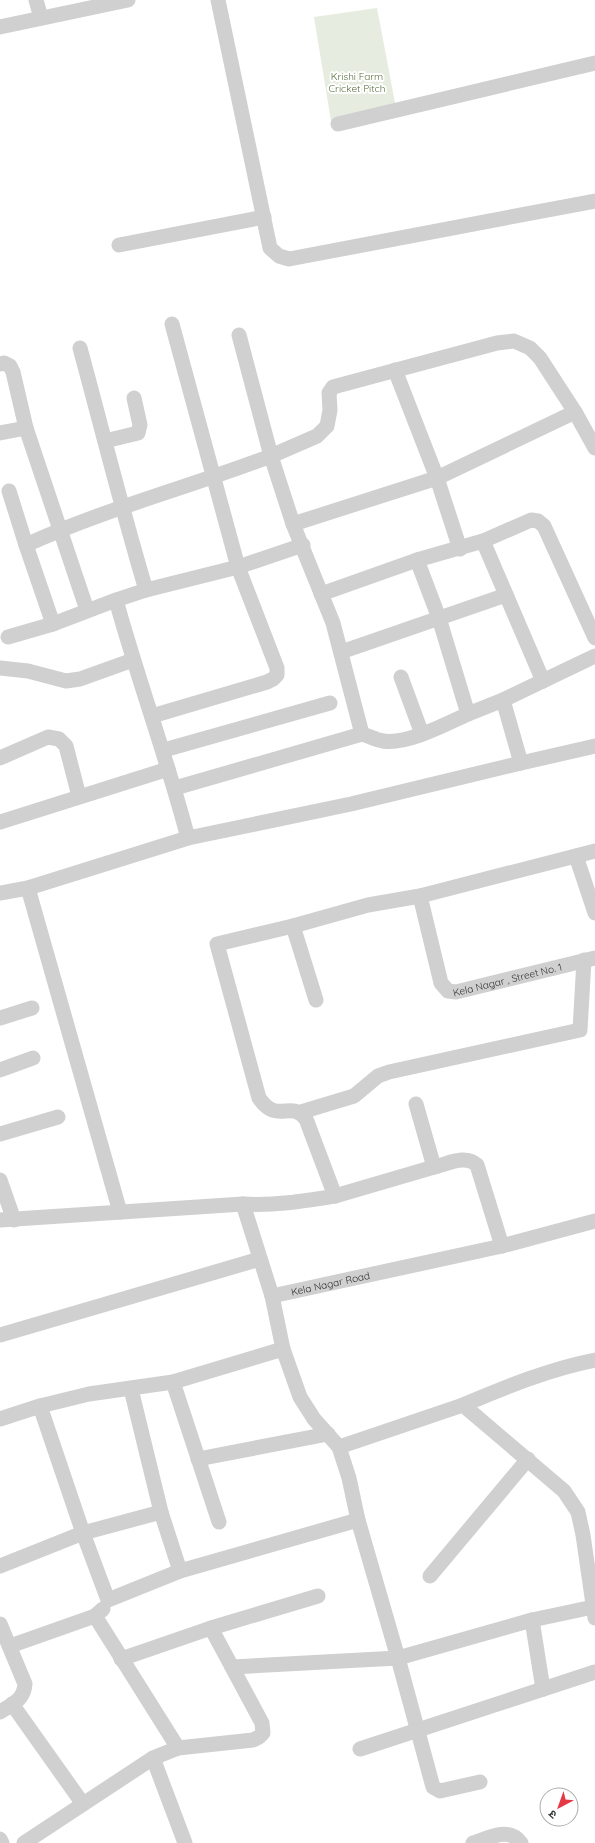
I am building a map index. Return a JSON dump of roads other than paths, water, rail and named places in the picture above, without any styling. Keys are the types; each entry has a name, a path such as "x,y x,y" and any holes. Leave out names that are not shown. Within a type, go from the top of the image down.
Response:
{"street":[{"path":"36,0 41,18"},
{"path":"0,27 128,0"},
{"path":"218,0 270,248 279,256 289,258 595,201"},
{"path":"338,124 595,63"},
{"path":"119,244 264,217"},
{"path":"152,716 267,682 273,679 277,674 277,668 238,567 172,324"},
{"path":"239,335 271,456 293,524 303,545 333,623 362,734"},
{"path":"26,545 61,529 122,507 213,478 271,456 317,436 327,426 330,410 329,393 333,387 497,342 514,341 530,348 540,358 576,412 595,448"},
{"path":"80,348 122,507 146,590"},
{"path":"0,364 4,363 10,366 13,372 26,428 87,610"},
{"path":"395,370 437,478 460,549"},
{"path":"105,441 138,433 140,425 134,398"},
{"path":"293,524 437,478 576,412"},
{"path":"0,433 26,428"},
{"path":"9,490 53,624"},
{"path":"321,594 417,560 460,549 483,541 531,520 538,521 544,526 595,638"},
{"path":"483,541 543,681"},
{"path":"8,637 53,624 87,610 146,590 238,567 303,545"},
{"path":"417,560 439,618 468,714"},
{"path":"341,652 506,595"},
{"path":"116,600 133,660 164,750 188,838"},
{"path":"175,788 362,734 383,742 400,740 422,734 503,700 595,656"},
{"path":"0,668 28,671 66,681 80,679 133,660"},
{"path":"401,677 422,734"},
{"path":"503,700 521,763"},
{"path":"164,750 330,704"},
{"path":"0,758 48,737 59,739 66,746 79,796"},
{"path":"0,893 28,888 188,838 351,804 595,746"},
{"path":"0,822 168,769"},
{"path":"589,959 580,1030 389,1072 378,1076 354,1096 301,1112 295,1110 273,1112 265,1106 259,1098 216,944 293,926 368,905 420,896 595,851"},
{"path":"576,856 595,914"},
{"path":"28,888 120,1212"},
{"name":"Kela Nagar , Street No. 1","path":"420,896 441,983 448,991 456,992 589,959"},
{"path":"293,926 316,1000"},
{"path":"0,1018 32,1008"},
{"path":"0,1070 33,1058"},
{"path":"416,1104 434,1167"},
{"path":"301,1112 306,1119 335,1196"},
{"path":"0,1134 58,1117"},
{"path":"0,1180 7,1220 243,1204 262,1206 302,1202 335,1196 465,1159 472,1160 477,1165 502,1246"},
{"path":"243,1204 272,1296 284,1349 300,1397 314,1419 339,1446 349,1478 358,1520 433,1787 440,1792 480,1782"},
{"name":"Kela Nagar Road","path":"272,1296 502,1246 595,1221"},
{"path":"0,1335 260,1259"},
{"path":"0,1419 40,1406 89,1394 173,1382 284,1349"},
{"path":"339,1446 463,1405 527,1379 595,1360"},
{"path":"173,1382 219,1522"},
{"path":"131,1389 161,1512 180,1572"},
{"path":"232,1667 398,1658 532,1620 594,1613 583,1535 578,1512 564,1491 463,1405"},
{"path":"40,1406 83,1533 108,1600"},
{"path":"198,1459 328,1434"},
{"path":"430,1576 528,1459"},
{"path":"0,1566 83,1533 161,1512"},
{"path":"10,1646 95,1616 104,1608 108,1600 180,1572 358,1520"},
{"path":"121,1659 211,1628 318,1596"},
{"path":"95,1616 178,1748"},
{"path":"532,1620 543,1689"},
{"path":"0,1624 25,1684 24,1692 18,1700 6,1708 83,1804"},
{"path":"24,1843 153,1758 178,1748 254,1740 263,1733 262,1723 211,1628"},
{"path":"360,1749 595,1672"},
{"path":"153,1758 185,1843"},
{"path":"473,1843 507,1833 513,1835 520,1843"}],"park label":[{"name":"Krishi Farm Cricket Pitch","path":"357,82"}]}
